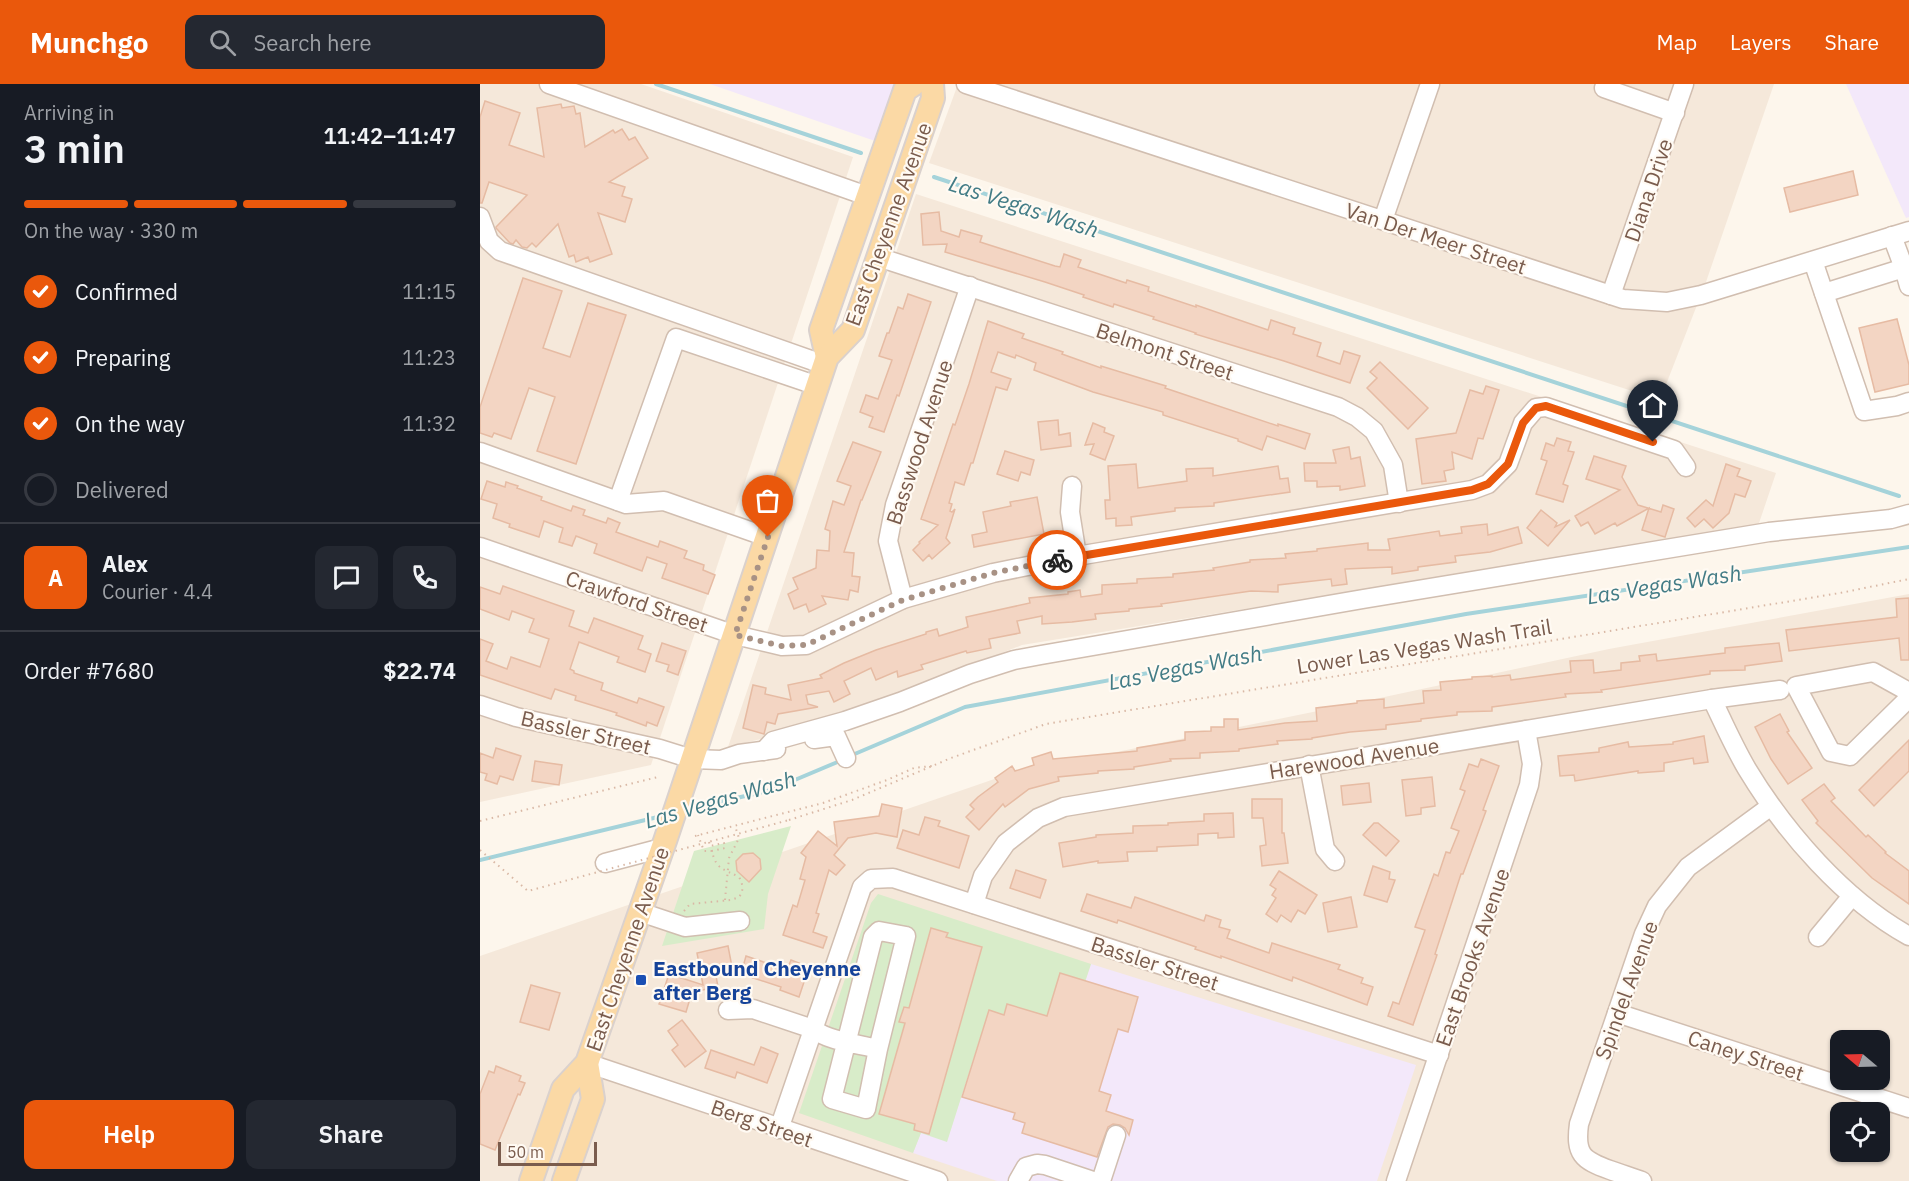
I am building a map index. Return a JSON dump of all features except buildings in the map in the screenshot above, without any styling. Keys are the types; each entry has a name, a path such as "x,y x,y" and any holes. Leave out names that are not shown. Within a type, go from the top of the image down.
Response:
{"main road":[{"name":"East Cheyenne Avenue","path":"823,369 821,330 905,90 914,84"},
{"name":"East Cheyenne Avenue","path":"531,1181 563,1089 587,1063 664,844 823,369 853,330 933,98 932,84"},
{"name":"East Cheyenne Avenue","path":"564,1181 593,1099 587,1063"}],"street":[{"path":"549,84 867,196"},
{"name":"Van Der Meer Street","path":"966,84 1623,299 1667,302 1701,296 1900,234"},
{"path":"1383,220 1430,84"},
{"name":"Diana Drive","path":"1611,295 1684,84"},
{"path":"1604,88 1675,113"},
{"path":"480,217 489,241 500,251 823,369"},
{"path":"1900,234 1904,268 1909,286"},
{"name":"Belmont Street","path":"878,257 1338,407 1357,417 1374,431 1393,465 1400,503"},
{"path":"1813,261 1864,411 1909,402"},
{"path":"1824,293 1904,268"},
{"name":"Basswood Avenue","path":"903,600 888,541 895,505 970,286"},
{"path":"618,501 676,338 823,369"},
{"name":"Crawford Street","path":"480,547 735,635 782,646 806,645 903,600 993,573 1077,556 1472,490 1488,484 1508,464 1523,423 1536,408 1546,406 1674,450 1686,467"},
{"path":"480,452 627,504 664,501 768,537"},
{"path":"1072,486 1070,512 1077,556"},
{"path":"764,751 773,741 900,702 970,674 1032,657 1351,601 1769,532 1891,519 1909,514"},
{"path":"1909,692 1874,672 1796,686 1831,752 1850,756 1909,698"},
{"name":"Harewood Avenue","path":"974,904 983,876 1006,843 1038,818 1064,807 1712,699 1780,690"},
{"path":"1712,699 1746,768 1771,806 1808,853 1852,896 1909,936"},
{"name":"Bassler Street","path":"480,705 516,717 660,749 692,759 721,760 739,754 764,751 830,735 836,735 846,758"},
{"name":"East Brooks Avenue","path":"1396,1181 1529,785 1532,764 1526,730"},
{"path":"1309,765 1325,849 1335,861"},
{"name":"Spindel Avenue","path":"1642,1181 1589,1163 1581,1152 1577,1139 1579,1124 1617,1012 1644,934 1657,906 1688,867 1771,806"},
{"path":"605,863 664,844"},
{"name":"Bassler Street","path":"813,1029 862,887 871,879 893,878 1439,1055"},
{"path":"1818,938 1852,896"},
{"path":"640,912 685,927 740,921"},
{"path":"879,931 906,936 878,1049 866,1109 832,1099 873,937 879,931"},
{"path":"728,1010 753,1010 813,1029 819,1034 878,1049"},
{"name":"Caney Street","path":"1617,1012 1909,1108"},
{"path":"779,1129 813,1029"},
{"name":"Berg Street","path":"587,1063 779,1129 890,1174 938,1181"},
{"path":"1101,1181 1116,1135"},
{"path":"1018,1181 1026,1167 1037,1164 1093,1181"}],"path":[{"name":"Lower Las Vegas Wash Trail","path":"480,850 528,891 789,820 852,800 1046,724 1840,593 1909,579"},
{"path":"709,842 710,846 724,843 725,848 704,851 697,836 844,796 914,768 935,766"},
{"path":"480,821 658,777"},
{"path":"725,900 729,858 739,838 735,826"},
{"path":"679,915 690,904 739,897 742,891 740,877 727,872 715,863 712,851"}],"shaded area":[{"path":"480,84 641,84 853,157 651,765 480,802"},
{"path":"710,84 893,84 894,87 878,142"},
{"path":"958,84 1774,84 1706,282 1660,400 929,163"},
{"path":"1846,84 1909,84 1909,217 1906,218"},
{"path":"916,194 1776,473 1758,526 1022,645 830,722 728,747"},
{"path":"1909,594 1909,1181 480,1181 480,956 1009,774 1609,649"},
{"path":"1091,964 1416,1065 1377,1181 997,1181 913,1153 921,1132 947,1141 980,1037 1058,1062"}],"green space":[{"path":"791,826 768,894 764,929 662,946 694,851"},
{"path":"878,894 1091,964 1058,1063 980,1038 947,1142 921,1133 913,1153 799,1113 871,903"}],"waterway":[{"name":"Las Vegas Wash","path":"656,84 861,153"},
{"name":"Las Vegas Wash","path":"934,177 1899,496"},
{"name":"Las Vegas Wash","path":"850,756 965,707 1466,614 1909,547"},
{"name":"Las Vegas Wash","path":"685,810 771,790 840,761"},
{"name":"Las Vegas Wash","path":"480,860 666,815"}],"way so far":[{"path":"768,537 735,635 782,646 806,645 903,600 993,573 1057,560"}],"place":[{"name":"Eastbound Cheyenne after Berg","path":"641,980"}],"route":[{"path":"1057,560 1472,490 1488,484 1508,464 1523,423 1536,408 1546,406 1653,442"}]}
